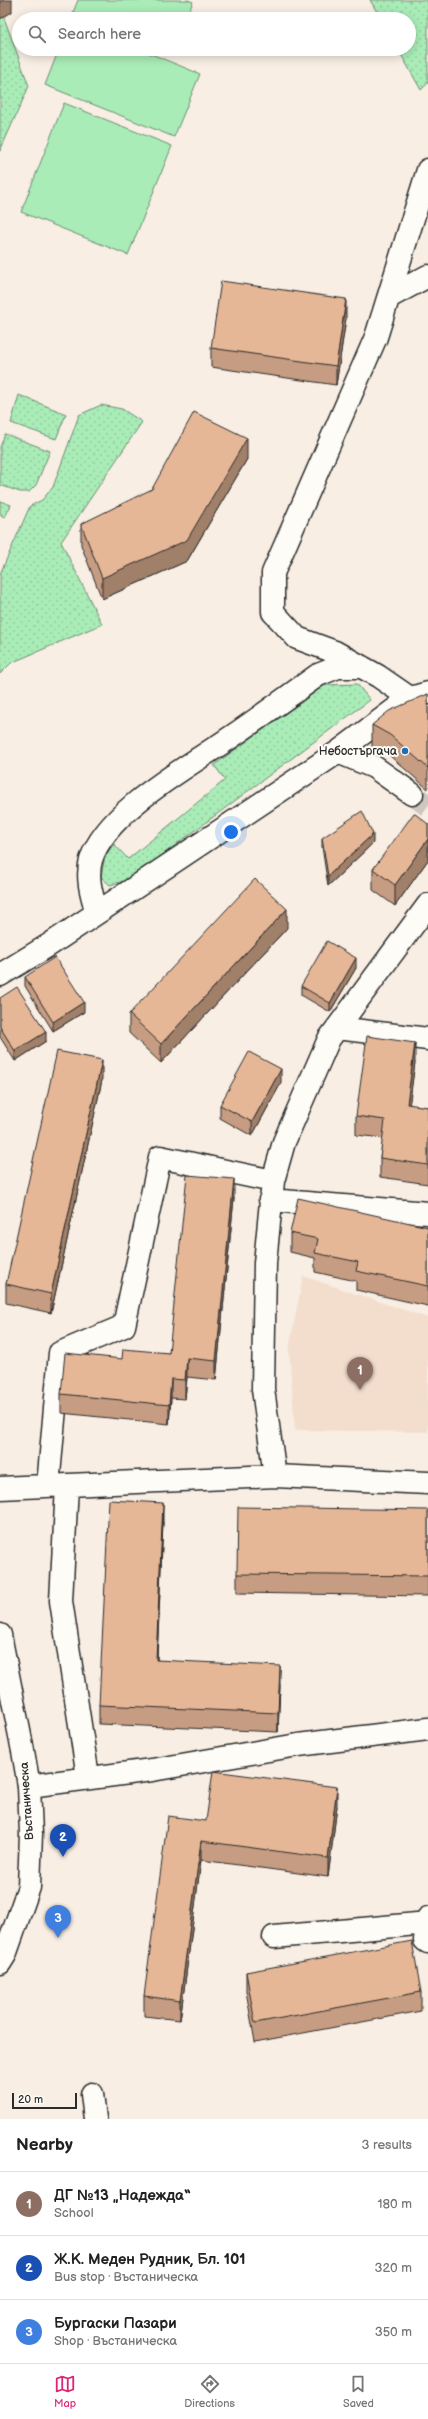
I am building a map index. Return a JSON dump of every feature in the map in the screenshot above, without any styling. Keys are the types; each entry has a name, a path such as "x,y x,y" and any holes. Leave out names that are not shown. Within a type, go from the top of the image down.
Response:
{"street":[{"path":"0,975 97,913 419,696 335,652 297,638 273,612 273,573 376,336 428,170"},
{"path":"389,297 428,276"},
{"path":"97,913 89,887 91,861 102,837 120,818 156,787 318,675 338,668 362,667"},
{"path":"338,752 374,767 412,794"},
{"path":"275,1476 263,1390 266,1263 271,1190 284,1142 329,1039 428,905"},
{"path":"337,1028 428,1038"},
{"path":"88,1777 62,1601 57,1486 60,1353 124,1326 160,1157 271,1190 428,1213"},
{"path":"0,1488 275,1476 428,1483"},
{"name":"Въстаническа","path":"0,1635 29,1786 31,1834 29,1887 5,1955 0,1963"},
{"path":"29,1786 88,1777 152,1770 298,1745 428,1729"},
{"path":"428,1918 425,1940 428,1942"},
{"path":"274,1937 428,1923"},
{"path":"92,2094 95,2119"}],"shaded area":[{"path":"303,1276 428,1318 428,1432 295,1430 289,1349"}],"green space":[{"path":"78,0 188,0 193,2 189,12 73,12"},
{"path":"370,0 428,0 428,83 421,90 402,56 416,56 416,12 377,12"},
{"path":"0,7 12,40 12,56 18,56 29,86 0,151"},
{"path":"56,56 156,56 200,74 174,137 45,85"},
{"path":"64,103 172,146 128,255 21,212"},
{"path":"19,395 66,414 56,439 11,423"},
{"path":"101,405 122,409 142,422 61,542 102,624 11,663 0,674 0,574 30,506 42,500 53,487 79,415"},
{"path":"5,434 50,451 36,485 29,492 20,492 0,485 0,447"},
{"path":"0,501 11,505 5,517 0,515"},
{"path":"357,684 370,700 130,879 110,885 101,877 105,856 114,844 128,859 225,780 214,765 325,685"}],"building":[{"path":"221,281 346,299 336,366 211,348"},
{"path":"194,412 247,438 187,540 102,578 81,524 152,489"},
{"path":"428,694 428,768 390,735 372,725 389,711"},
{"path":"362,811 373,834 328,876 322,838"},
{"path":"414,813 428,824 428,839 395,885 373,869"},
{"path":"255,879 287,909 161,1044 129,1014"},
{"path":"327,941 356,958 330,1003 301,986"},
{"path":"55,957 84,1002 53,1022 25,977"},
{"path":"17,987 46,1032 15,1051 0,1027 0,998"},
{"path":"367,1036 415,1043 407,1104 428,1107 428,1165 380,1158 385,1120 356,1116"},
{"path":"57,1051 102,1060 51,1294 6,1284"},
{"path":"249,1052 281,1069 252,1122 220,1105"},
{"path":"187,1175 234,1179 216,1361 187,1358 185,1380 171,1379 169,1405 61,1394 65,1353 122,1359 123,1349 169,1353"},
{"path":"298,1198 428,1227 428,1286 356,1271 358,1262 315,1253 318,1239 290,1233"},
{"path":"109,1500 163,1503 156,1660 280,1666 278,1713 99,1705"},
{"path":"238,1507 428,1510 428,1576 237,1574"},
{"path":"213,1771 337,1787 328,1858 201,1841 180,2001 144,1996 168,1816 206,1821"},
{"path":"412,1941 421,1992 255,2023 246,1972"}],"tunnel":[{"path":"412,794 428,806"}],"place":[{"name":"Небостъргача","path":"405,751"},
{"name":"ДГ №13 „Надежда“","path":"360,1390"},
{"name":"Ж.К. Меден Рудник, Бл. 101","path":"63,1857"},
{"name":"Бургаски Пазари","path":"58,1938"}]}
